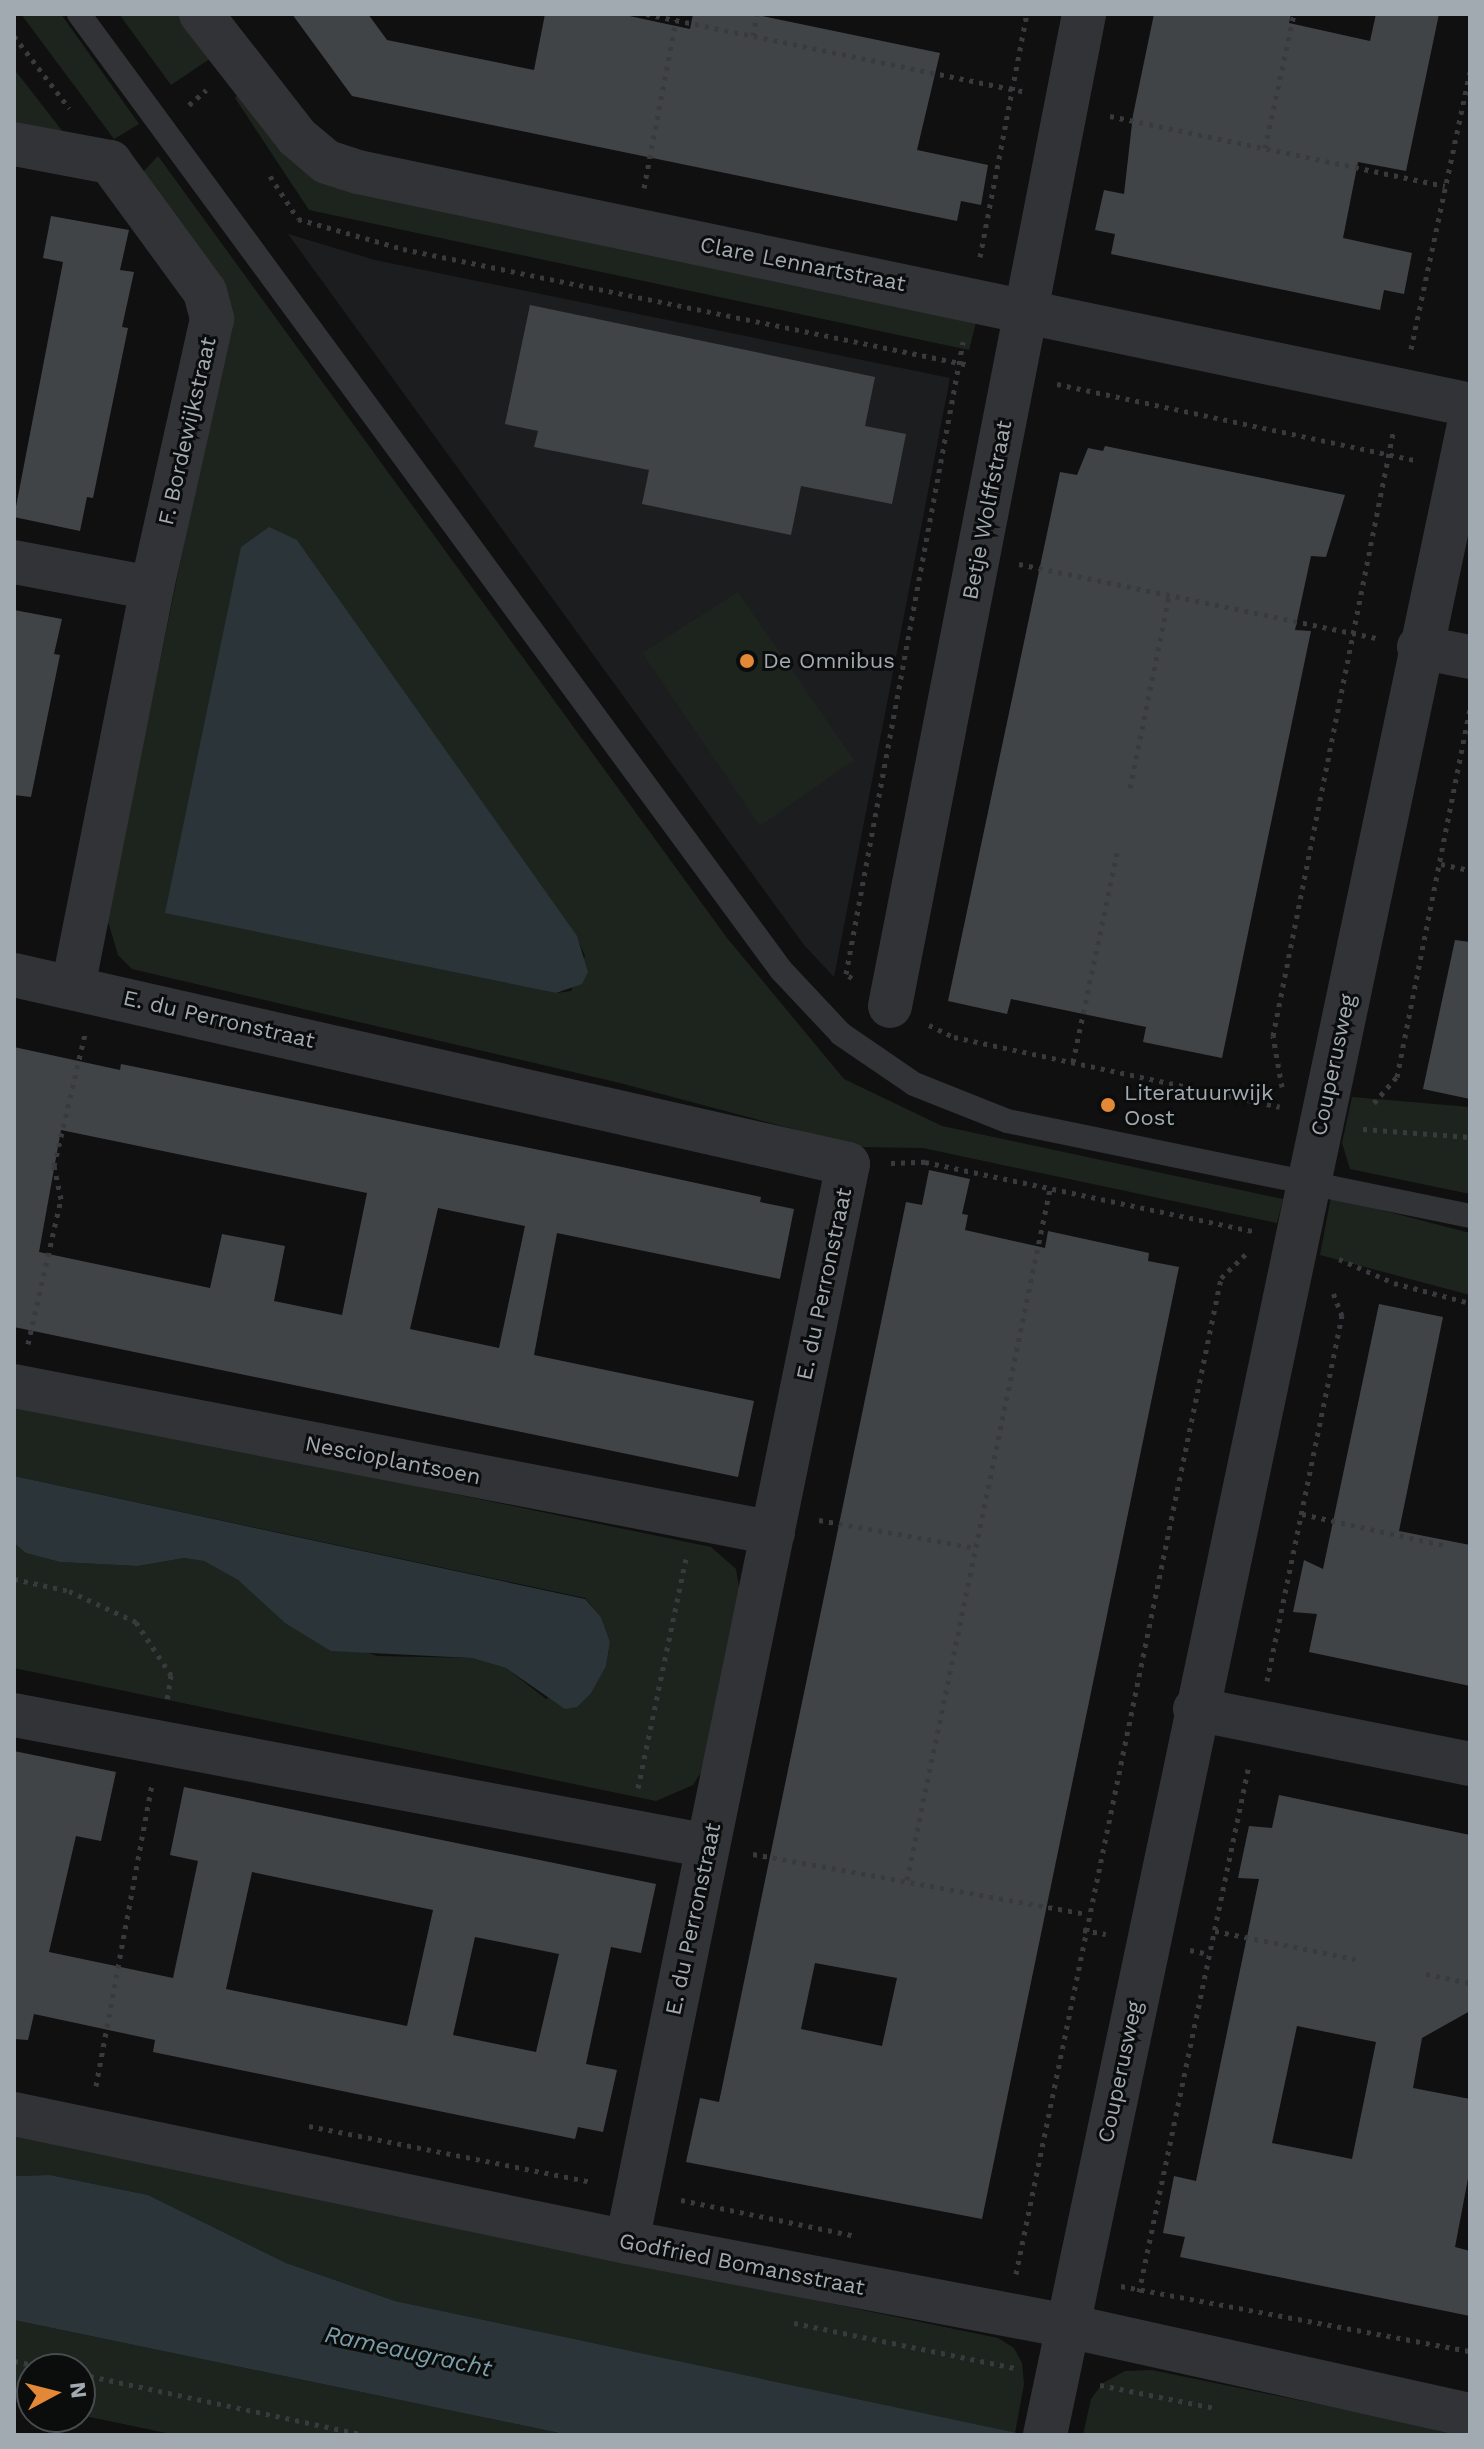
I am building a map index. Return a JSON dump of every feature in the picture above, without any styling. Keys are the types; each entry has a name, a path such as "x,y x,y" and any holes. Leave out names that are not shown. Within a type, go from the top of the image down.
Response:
{"street":[{"name":"Clare Lennartstraat","path":"201,14 297,137 327,162 636,231 1027,309 1402,393 1470,405"},
{"name":"Betje Wolffstraat","path":"890,1006 1084,14"},
{"name":"F. Bordewijkstraat","path":"14,144 110,162 205,292 212,319 152,588 84,988"},
{"name":"Couperusweg","path":"1045,2433 1195,1709 1280,1237 1308,1184 1419,647 1470,420"},
{"path":"14,562 152,588"},
{"path":"1419,647 1470,657"},
{"name":"E. du Perronstraat","path":"14,975 84,988 848,1164 627,2242"},
{"name":"Nescioplantsoen","path":"16,1386 694,1518 775,1523"},
{"path":"1195,1709 1470,1764"},
{"path":"14,1715 708,1846"},
{"name":"Godfried Bomansstraat","path":"14,2114 627,2242 1068,2326 1470,2415"}],"lane":[{"path":"79,14 781,970 823,1017 892,1072 971,1110 1470,1216"}],"path":[{"path":"646,14 1012,89 1445,186"},
{"path":"753,36 757,14"},
{"path":"1027,14 958,363 846,974 890,1006 954,1037 1285,1108 1273,1036 1387,454 1470,72"},
{"path":"1265,148 1294,14"},
{"path":"636,231 676,20"},
{"path":"264,165 298,219 343,232 1459,470"},
{"path":"979,555 1419,647"},
{"path":"1130,788 1169,596"},
{"path":"1371,1106 1397,1077 1470,707"},
{"path":"1073,1062 1117,853"},
{"path":"1441,864 1470,870"},
{"path":"16,1386 61,1199 54,1166 84,988"},
{"path":"1362,1116 1353,1126 1470,1137"},
{"path":"848,1164 925,1162 1280,1237 1394,1283 1470,1303"},
{"path":"907,1880 1050,1189"},
{"path":"1009,2315 1086,1914 1221,1278 1280,1237"},
{"path":"1129,2340 1342,1316 1332,1289"},
{"path":"1302,1514 1448,1546"},
{"path":"629,1832 694,1518"},
{"path":"775,1523 976,1548"},
{"path":"14,1579 69,1591 136,1622 171,1675 88,2130"},
{"path":"708,1846 1086,1914"},
{"path":"1214,1931 1355,1959"},
{"path":"1426,1974 1470,1983"},
{"path":"83,2081 112,2087"},
{"path":"297,2124 865,2238"},
{"path":"1001,2267 1140,2288 1470,2351"},
{"path":"96,2377 364,2435"}],"shaded area":[{"path":"21,14 61,14 139,124 114,139"},
{"path":"119,14 183,14 214,56 171,85"},
{"path":"14,69 67,137 14,126"},
{"path":"243,87 302,166 976,322 969,350 309,210 235,98"},
{"path":"158,156 727,938 844,1079 942,1126 1283,1199 1277,1223 923,1148 861,1147 620,1083 132,969 118,955 107,918 229,326 143,172","holes":["297,540 576,936 585,956 571,991 556,993 166,912"]},
{"name":"De Omnibus","path":"288,234 375,260 950,378 834,977 804,945"},
{"path":"738,592 854,760 760,826 642,653"},
{"path":"1352,1097 1470,1107 1470,1194 1350,1169 1342,1143"},
{"path":"1331,1197 1470,1233 1470,1295 1320,1255"},
{"path":"14,1403 711,1547 736,1569 740,1593 703,1769 693,1785 656,1801 14,1668 14,1543 26,1553 60,1562 138,1566 184,1558 204,1561 238,1580 285,1623 377,1656 472,1658 506,1668 546,1699 606,1666 610,1642 601,1617 585,1598 14,1476"},
{"path":"14,2135 998,2338 1014,2348 1022,2363 1024,2384 1015,2433 395,2301 286,2263 148,2195 50,2175 14,2176"},
{"path":"14,2320 569,2435 176,2435 96,2418 96,2353 16,2353 14,2402"},
{"path":"1152,2370 1468,2435 1083,2435 1091,2399 1103,2383 1125,2371"}],"water":[{"path":"269,527 297,540 577,936 588,972 582,984 556,993 165,913 241,547"},
{"path":"14,1476 585,1599 601,1617 610,1642 606,1666 591,1693 577,1707 565,1709 506,1668 472,1658 331,1651 285,1623 238,1580 204,1561 184,1558 138,1566 60,1562 26,1553 14,1543"},
{"name":"Rameaugracht","path":"50,2175 148,2195 286,2263 395,2301 1026,2435 569,2435 14,2320 14,2176"}],"building":[{"path":"292,14 368,14 387,40 534,70 545,14 620,14 690,29 693,14 753,14 940,53 917,150 988,165 981,205 961,201 957,221 352,96"},
{"path":"1154,14 1291,14 1289,23 1370,41 1376,14 1439,14 1406,171 1358,162 1343,238 1412,253 1404,294 1384,290 1380,310 1111,254 1115,234 1095,230 1104,190 1124,194 1133,115"},
{"path":"51,216 129,230 120,270 134,272 122,327 128,328 93,498 87,497 80,531 14,517 63,262 43,258"},
{"path":"530,305 875,377 865,426 906,434 892,504 801,486 791,535 642,504 649,470 534,447 538,431 505,424"},
{"path":"1105,446 1345,495 1326,557 1311,556 1295,630 1311,631 1222,1058 1143,1042 1146,1027 1011,999 1007,1014 948,1001 1060,472 1077,475 1088,448 1103,451"},
{"path":"14,610 62,619 54,654 60,655 31,797 14,795"},
{"path":"1455,940 1470,942 1470,1099 1423,1089"},
{"path":"14,1047 120,1070 121,1064 622,1167 761,1197 760,1202 794,1209 780,1279 557,1233 534,1355 754,1401 738,1477 14,1327","holes":["61,1130 367,1193 342,1315 274,1301 285,1246 222,1234 210,1288 39,1252","438,1208 525,1226 499,1348 410,1329"]},
{"path":"929,1170 970,1179 962,1214 968,1215 965,1230 1045,1248 1048,1231 1149,1253 1148,1261 1179,1267 982,2219 686,2162 700,2098 719,2102 906,1202 922,1205","holes":["815,1963 897,1978 882,2046 801,2029"]},
{"path":"1379,1304 1443,1317 1399,1531 1470,1545 1470,1686 1309,1652 1317,1614 1293,1612 1304,1560 1323,1569"},
{"path":"14,1751 116,1772 101,1841 76,1836 49,1952 173,1978 198,1861 170,1855 184,1787 656,1884 641,1953 611,1947 586,2064 617,2070 603,2132 578,2127 575,2139 153,2052 155,2040 34,2014 28,2040 14,2039","holes":["252,1872 433,1910 407,2026 226,1989","475,1937 559,1954 536,2052 453,2035"]},
{"path":"1279,1795 1470,1835 1470,2011 1422,2038 1413,2088 1470,2099 1470,2168 1455,2247 1470,2251 1470,2316 1180,2257 1185,2237 1163,2233 1174,2176 1196,2181 1259,1879 1238,1878 1249,1826 1272,1828","holes":["1297,2026 1376,2042 1352,2159 1272,2143"]}],"place":[{"name":"De Omnibus","path":"747,661"},
{"name":"Literatuurwijk Oost","path":"1108,1105"}]}
